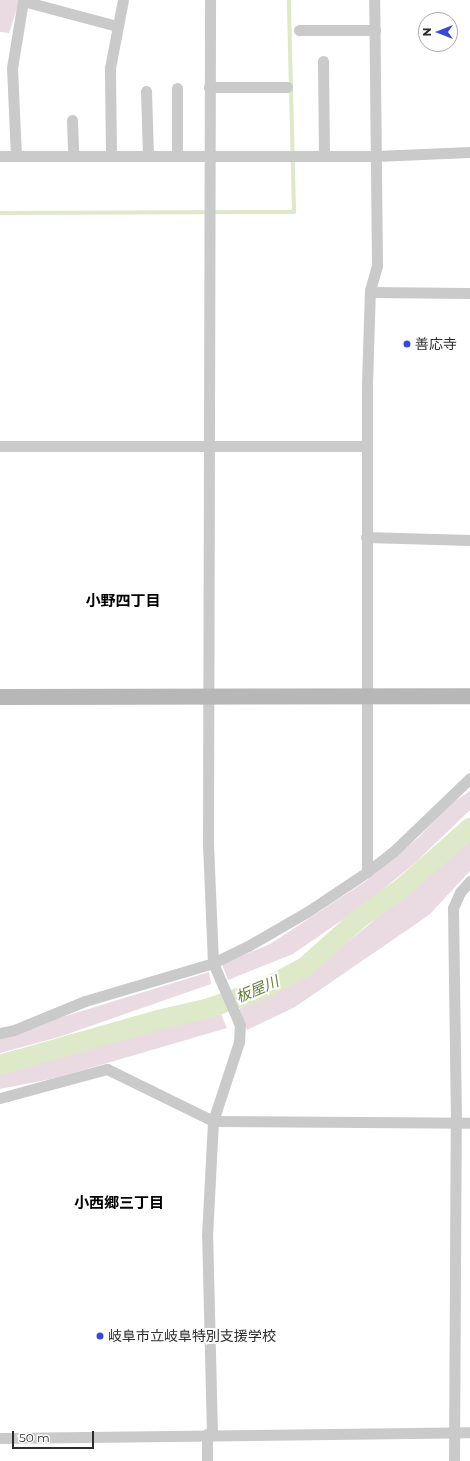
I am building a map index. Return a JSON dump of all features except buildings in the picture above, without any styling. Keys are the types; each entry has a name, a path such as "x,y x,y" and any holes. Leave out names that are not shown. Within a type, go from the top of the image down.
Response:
{"street":[{"path":"111,155 110,68 123,0"},
{"path":"207,1434 212,1434 206,1236 214,1121 239,1042 240,1025 215,965 208,845 210,697 210,0"},
{"path":"367,872 366,446 370,292 376,266 374,0"},
{"path":"16,156 12,68 22,1 50,4 117,26"},
{"path":"299,30 375,30"},
{"path":"323,61 324,156"},
{"path":"210,87 287,88"},
{"path":"176,88 178,155"},
{"path":"146,91 148,154"},
{"path":"72,120 73,156"},
{"path":"0,156 148,154 376,156 470,152"},
{"path":"370,292 470,293"},
{"path":"0,446 366,446"},
{"path":"366,537 470,540"},
{"path":"0,697 470,696"},
{"path":"0,1032 14,1030 85,1001 215,965 307,912 367,872 394,851 470,778"},
{"path":"454,1461 456,1123 453,908 460,892 470,881"},
{"path":"0,1098 107,1069 214,1121 470,1123"},
{"path":"0,1438 207,1434 470,1432"},
{"path":"207,1434 207,1461"}],"shaded area":[{"path":"0,0 20,0 9,33 0,32"},
{"path":"470,791 470,810 415,863 364,905 293,954 228,980 222,964 270,944 366,881 419,837 452,803"},
{"path":"470,836 470,871 429,915 295,1007 247,1030 239,1009 298,980 331,956 430,874"},
{"path":"209,972 211,984 59,1037 0,1053 0,1036"},
{"path":"221,1014 227,1028 56,1078 0,1089 0,1071 33,1064 116,1037"}],"waterway":[{"path":"0,213 294,212 289,0"},
{"name":"板屋川","path":"0,1065 158,1020 209,1008 261,990 305,967 361,917 402,888 470,828"}],"place":[{"name":"善応寺","path":"407,344"},
{"name":"岐阜市立岐阜特別支援学校","path":"100,1336"}],"district":[{"name":"小野四丁目","path":"123,601"},
{"name":"小西郷三丁目","path":"119,1203"}]}
